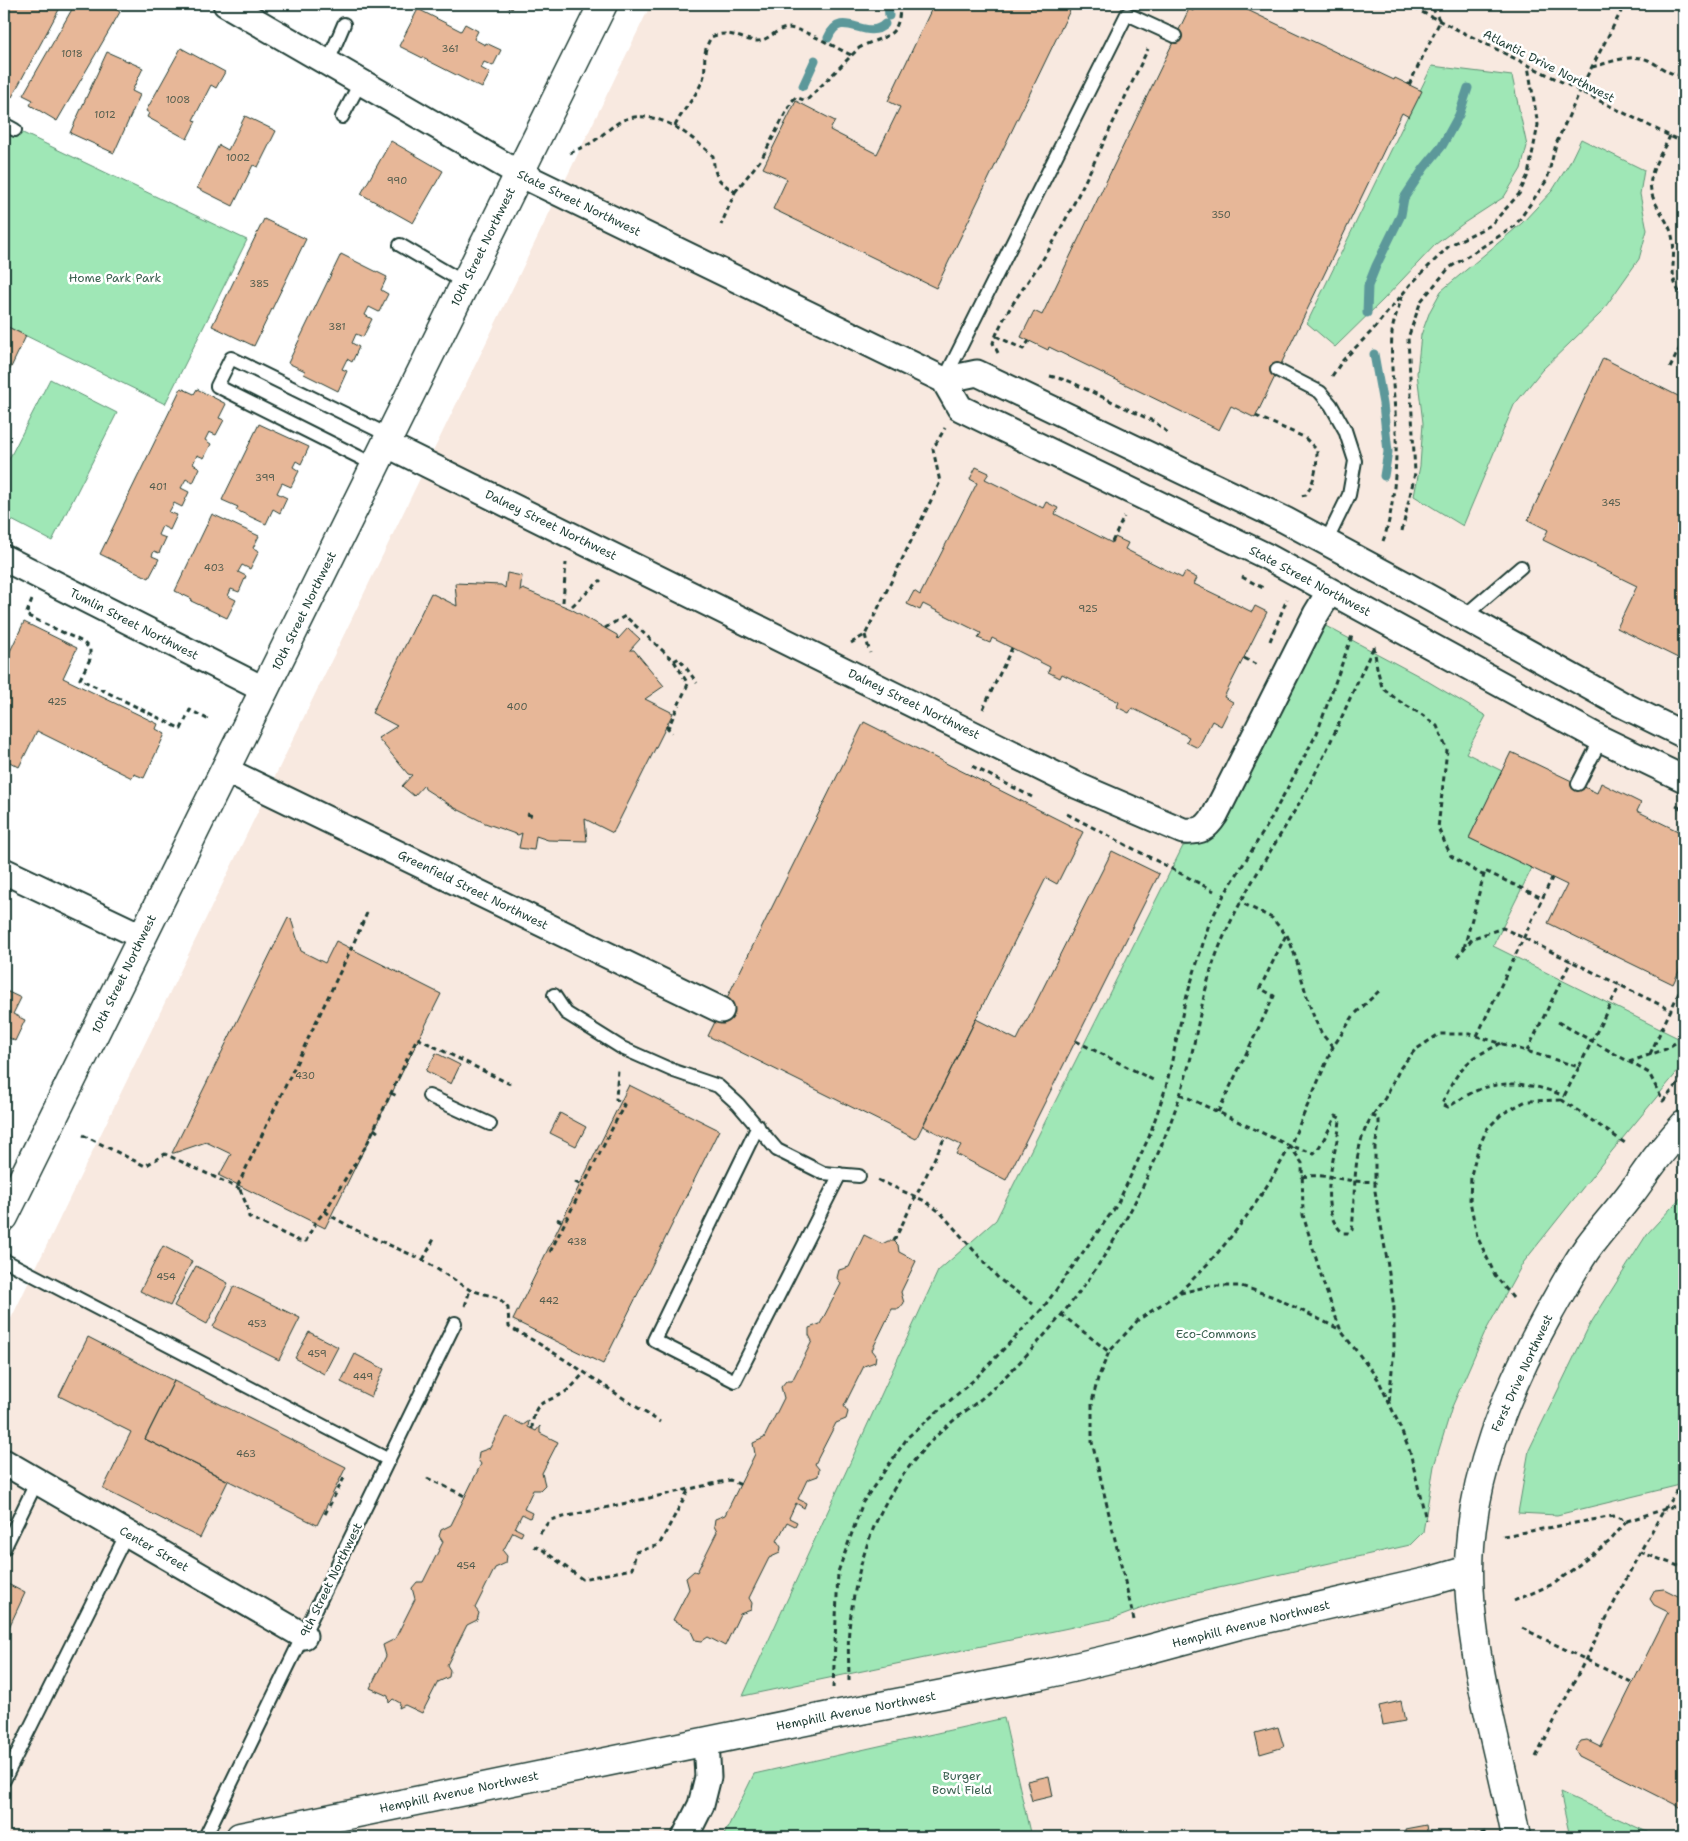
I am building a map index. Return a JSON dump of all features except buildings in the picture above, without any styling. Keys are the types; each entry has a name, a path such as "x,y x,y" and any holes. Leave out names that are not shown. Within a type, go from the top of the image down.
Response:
{"street":[{"name":"State Street Northwest","path":"226,4 520,174 944,380 960,408 1266,556 1601,739 1684,779"},
{"name":"10th Street Northwest","path":"4,1217 603,4"},
{"path":"944,380 977,373 1285,520 1621,704 1684,735"},
{"name":"Dalney Street Northwest","path":"384,449 1078,786 1184,830 1196,832 1208,826 1215,815 1316,614 1330,590"},
{"name":"Tumlin Street Northwest","path":"4,559 265,690"},
{"name":"Greenfield Street Northwest","path":"225,770 721,1010"},
{"path":"4,871 143,937"},
{"name":"Ferst Drive Northwest","path":"1516,1837 1478,1654 1472,1615 1469,1570 1470,1543 1479,1489 1492,1438 1534,1339 1587,1248 1633,1192 1651,1164 1684,1125"},
{"name":"Center Street","path":"4,1462 304,1636"},
{"name":"Hemphill Avenue Northwest","path":"240,1837 706,1741 1041,1675 1131,1654 1239,1625 1431,1581 1469,1570"},
{"path":"685,1837 701,1805 708,1777 706,1741"}],"lane":[{"path":"944,380 1127,14 1175,36"},
{"path":"328,64 344,24"},
{"path":"342,117 360,82"},
{"path":"400,245 465,283"},
{"path":"231,358 384,449 217,386 231,358"},
{"path":"1277,370 1320,392 1331,405 1345,430 1355,461 1348,495 1326,542"},
{"path":"1464,617 1521,567"},
{"path":"1578,784 1601,739"},
{"path":"554,995 566,1013 622,1048 674,1071 718,1086 738,1104 777,1150 823,1173 859,1176"},
{"path":"429,1096 490,1124"},
{"path":"758,1126 654,1340 735,1381 840,1174"},
{"path":"4,1260 389,1460"},
{"name":"9th Street Northwest","path":"205,1837 455,1323"},
{"path":"4,1549 37,1482"},
{"path":"4,1780 126,1533"}],"path":[{"path":"720,224 735,192 762,158 792,101 796,97 806,101 859,48 868,43 886,38 892,32 899,18 900,4"},
{"name":"Atlantic Drive Northwest","path":"1406,4 1684,143"},
{"path":"1409,84 1440,20 1430,4"},
{"path":"1402,531 1415,473 1408,338 1421,301 1449,268 1515,226 1547,180 1556,144 1624,4"},
{"path":"675,126 682,110 704,77 706,46 711,37 718,34 728,33 757,41 788,28 798,30 853,56"},
{"path":"999,356 993,343 1006,315 1053,243 1093,165 1148,49"},
{"path":"1592,67 1626,58 1646,59 1674,75 1684,75"},
{"path":"1320,392 1343,360 1371,332 1403,293 1450,245 1491,226 1519,194 1528,175 1538,125 1528,66"},
{"path":"570,153 593,142 622,121 633,118 647,118 675,126 713,156 714,168 719,182 735,192"},
{"path":"1670,136 1651,178 1650,192 1671,231 1674,245 1673,280 1677,290 1684,298"},
{"path":"1388,528 1394,489 1396,434 1392,331 1403,293"},
{"path":"996,336 1023,349 1029,341"},
{"path":"1670,368 1684,339"},
{"path":"1044,374 1069,381 1155,422 1169,434"},
{"path":"1256,416 1304,437 1317,450 1314,482 1306,495 1295,498"},
{"path":"844,648 865,635 940,482 933,449 946,427"},
{"path":"1112,542 1124,516"},
{"path":"563,602 566,560"},
{"path":"572,606 603,578"},
{"path":"35,593 26,614 83,642 90,649 90,659 80,679 181,729 190,710 211,721"},
{"path":"605,628 625,616 674,661 688,684 667,727 672,733"},
{"path":"865,635 873,662"},
{"path":"830,1716 838,1572 863,1502 908,1437 976,1378 1043,1308 1117,1205 1149,1137 1166,1087 1185,1002 1209,924 1224,895 1267,826 1316,733 1350,643"},
{"path":"849,1681 849,1623 863,1553 877,1520 894,1487 914,1460 934,1438 989,1392 1032,1350 1093,1272 1120,1229 1154,1164 1180,1094 1191,1058 1203,995 1216,955 1240,902 1307,788 1374,646 1376,668 1382,687 1396,700 1422,714 1437,726 1447,750 1438,828 1451,856 1484,876"},
{"path":"981,714 1012,648"},
{"path":"674,661 679,658 697,683"},
{"path":"1244,658 1260,666"},
{"path":"527,814 533,816"},
{"path":"1066,814 1214,890"},
{"path":"1463,950 1485,871 1542,898"},
{"path":"1477,1036 1552,878"},
{"path":"1240,902 1272,918 1286,935 1294,952 1321,1032 1333,1047"},
{"path":"367,913 238,1185 249,1216 299,1241 306,1241 366,1146 417,1038 510,1084"},
{"path":"1457,957 1473,938 1503,928 1671,1010"},
{"path":"1218,1112 1274,996 1260,988 1286,935"},
{"path":"1527,1051 1571,961"},
{"path":"1650,1054 1684,982"},
{"path":"1562,1100 1620,985"},
{"path":"1134,1620 1092,1442 1092,1402 1098,1378 1109,1352 1138,1320 1177,1294 1200,1274 1235,1233 1290,1146 1333,1047 1354,1015 1379,991"},
{"path":"1558,1022 1649,1073 1663,1100 1684,1077"},
{"path":"1180,1094 1290,1146 1314,1153 1319,1149 1336,1116 1340,1118 1329,1177 1331,1215 1338,1229 1343,1234 1349,1233 1352,1230 1354,1181 1361,1140 1372,1116 1385,1098 1401,1067 1415,1050 1439,1034 1470,1034 1579,1067"},
{"path":"1629,1062 1666,1049 1684,1037"},
{"path":"1076,1041 1155,1081"},
{"path":"1501,1043 1465,1065 1456,1076 1442,1104 1448,1107 1486,1087 1506,1084 1530,1085 1564,1096"},
{"path":"550,1252 624,1105 616,1099 617,1070 622,1048"},
{"path":"391,1093 397,1096"},
{"path":"1513,1298 1495,1275 1477,1236 1470,1201 1471,1175 1478,1149 1487,1129 1502,1114 1526,1101 1562,1100 1628,1145"},
{"path":"1372,1116 1379,1118 1375,1147 1375,1191 1394,1308 1394,1348 1389,1403"},
{"path":"374,1129 379,1133"},
{"path":"83,1135 145,1166 165,1154 240,1190"},
{"path":"894,1241 945,1136"},
{"path":"1290,1146 1302,1163 1303,1215 1324,1285 1341,1331 1378,1379 1389,1403 1410,1452 1426,1520"},
{"path":"1301,1177 1310,1175 1375,1182"},
{"path":"859,1176 881,1180 926,1202 941,1214 999,1279 1033,1304"},
{"path":"575,1182 583,1186"},
{"path":"325,1211 358,1231 423,1260 470,1290 499,1298 508,1308 509,1326 585,1372 615,1394 660,1422"},
{"path":"557,1219 564,1223"},
{"path":"423,1260 434,1239"},
{"path":"1177,1294 1209,1286 1241,1286 1274,1296 1341,1331"},
{"path":"466,1304 470,1290"},
{"path":"1061,1314 1109,1352"},
{"path":"532,1429 533,1415 542,1402 566,1391 585,1372"},
{"path":"326,1514 344,1478"},
{"path":"426,1478 465,1496"},
{"path":"540,1533 550,1520 730,1480 741,1486"},
{"path":"1536,1757 1640,1552 1665,1508 1684,1481"},
{"path":"534,1546 582,1579 632,1569 636,1552 659,1545 688,1489"},
{"path":"1514,1601 1555,1583 1610,1540 1627,1521 1684,1503"},
{"path":"1503,1536 1614,1516 1627,1521"},
{"path":"1640,1552 1684,1568"},
{"path":"1522,1628 1633,1682"}],"shaded area":[{"path":"651,4 1684,4 1684,1837 1031,1837 1004,1718 754,1774 723,1837 4,1837 4,1333"}],"green space":[{"path":"1432,66 1512,76 1527,146 1521,169 1504,197 1436,244 1335,347 1307,323"},
{"name":"Home Park Park","path":"4,124 247,240 165,404 4,325"},
{"path":"1581,139 1644,170 1640,194 1647,230 1639,259 1601,313 1542,370 1514,405 1463,526 1414,496 1420,466 1423,423 1417,373 1421,335 1430,311 1441,291 1522,223 1552,191 1569,164"},
{"path":"50,379 117,413 52,541 4,516 4,469"},
{"name":"Eco-Commons","path":"1320,623 1419,676 1486,716 1466,753 1502,771 1469,838 1532,868 1493,946 1684,1041 1684,1064 1523,1263 1484,1334 1452,1407 1434,1466 1423,1532 1410,1545 1161,1601 1116,1618 743,1696 938,1271 996,1220 1183,846 1208,841 1217,834"},
{"path":"1684,1194 1684,1484 1557,1515 1518,1513 1529,1450 1589,1326 1647,1234"},
{"name":"Burger Bowl Field","path":"1004,1718 1031,1837 723,1837 754,1774"},
{"path":"1560,1792 1658,1837 1570,1837"}],"waterway":[{"path":"888,4 889,16"},
{"path":"828,38 833,29 840,25 870,30 878,29 885,24"},
{"path":"803,86 815,60"},
{"path":"1367,313 1368,286 1401,215 1404,198 1424,168 1442,146 1459,115 1468,88"},
{"path":"1374,354 1383,404 1388,452 1384,476"}]}
